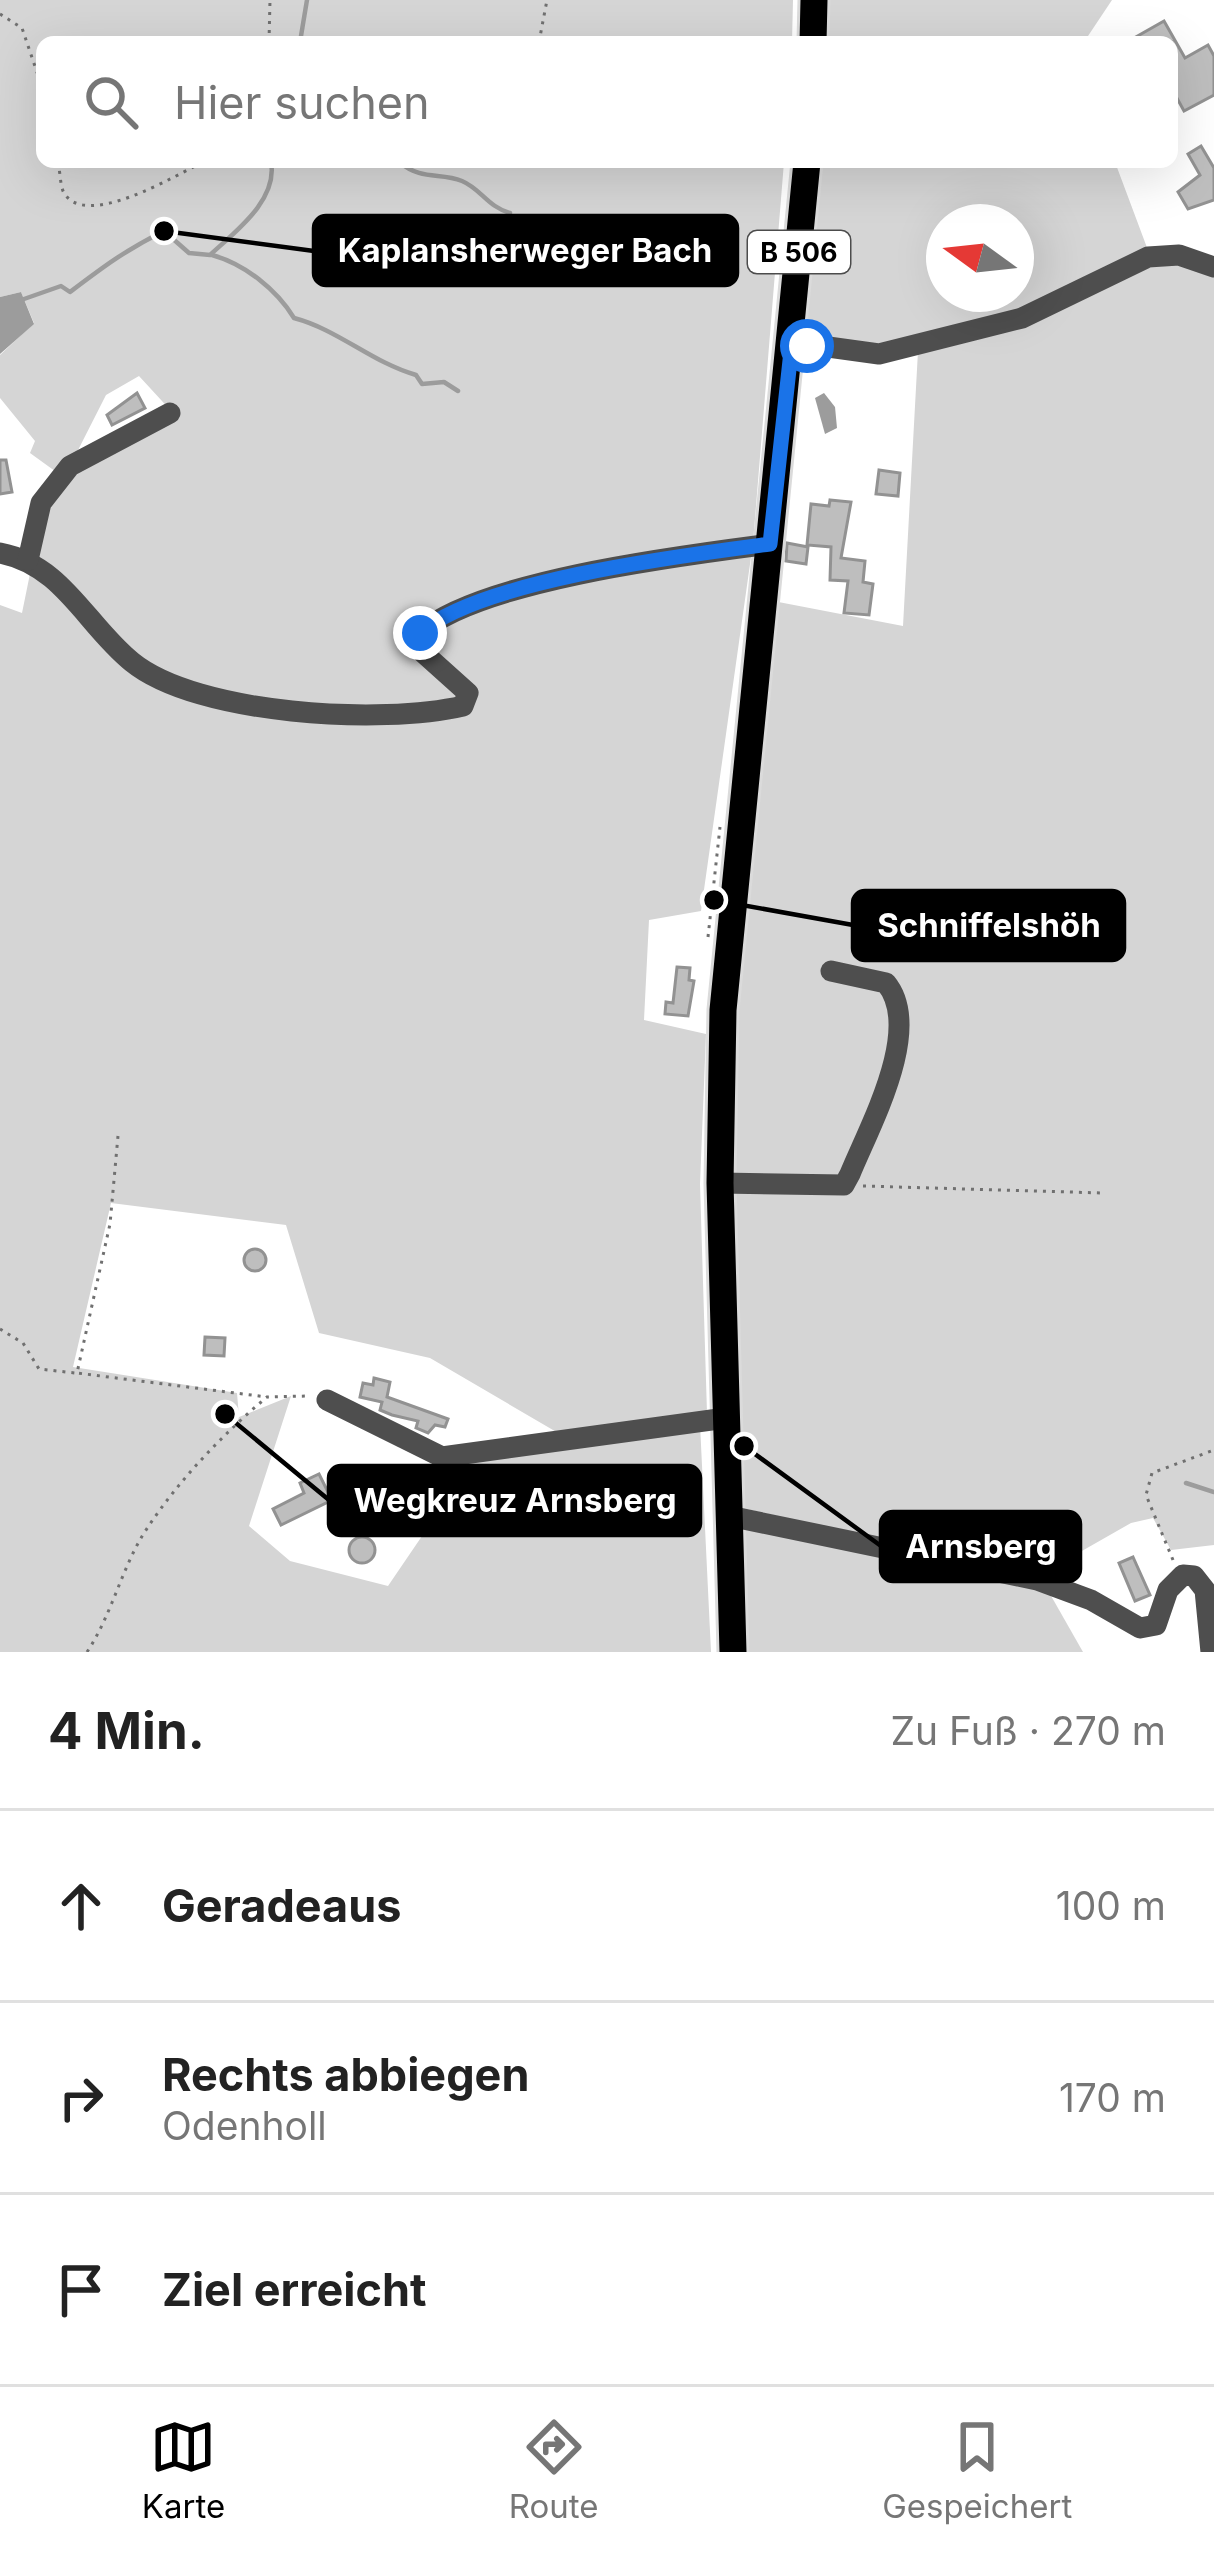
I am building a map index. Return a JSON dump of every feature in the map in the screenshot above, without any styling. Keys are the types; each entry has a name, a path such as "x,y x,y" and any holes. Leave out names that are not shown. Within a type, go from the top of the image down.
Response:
{"main road":[{"path":"813,36 814,0"},
{"name":"B 506","path":"733,1652 720,1183 731,899 806,168"}],"street":[{"path":"792,342 879,354 1022,318 1148,257 1179,255 1214,267"},
{"path":"28,560 41,503 61,476 95,449 170,413"},
{"path":"0,553 28,560 56,580 132,662 172,686 266,710 314,713 464,706 468,693 419,649 420,633 462,608 595,571 770,544"},
{"path":"720,1183 844,1185 893,1067 899,1024 886,983 842,971"},
{"path":"327,1400 442,1457 726,1418"},
{"path":"729,1516 1037,1580 1091,1600 1140,1628 1156,1625 1168,1590 1180,1577 1194,1576 1203,1583 1210,1652"}],"path":[{"path":"269,36 270,0"},
{"path":"540,36 547,0"},
{"path":"0,14 22,28 36,69"},
{"path":"59,168 64,193 73,201 105,208 190,168"},
{"path":"77,1373 110,1224 118,1136"},
{"path":"844,1185 1103,1192"},
{"path":"0,1329 23,1343 39,1369 327,1400"},
{"path":"87,1652 110,1617 146,1530 267,1397"},
{"path":"1180,1577 1146,1495 1152,1474 1214,1450"}],"shaded area":[{"path":"0,0 793,0 792,36 36,36 36,168 784,168 753,543 701,911 649,920 644,1020 706,1034 700,1184 707,1413 565,1437 430,1358 319,1333 286,1225 111,1203 73,1367 237,1393 239,1417 291,1396 249,1526 290,1561 388,1586 469,1467 455,1461 700,1424 711,1652 0,1652 0,605 22,613 44,505 56,486 173,413 139,376 106,395 72,462 59,474 30,453 35,441 0,398 0,355 34,323 21,292 0,297"},
{"path":"822,0 1112,0 1088,36 822,36"},
{"path":"813,168 1117,168 1149,253 1034,306 1034,204 926,204 926,312 1021,312 999,322 876,347 800,342"},
{"path":"1167,257 1214,273 1214,1545 1171,1550 1153,1518 1131,1523 1038,1576 738,1507 727,1101 768,600 903,626 918,351 1021,312 1034,312 1034,307"},
{"path":"21,292 34,324 0,354 0,297"},
{"path":"824,393 835,407 837,428 825,434 815,398"},
{"path":"739,1528 1046,1587 1083,1652 740,1652"}],"building":[{"path":"1164,21 1173,36 1138,36"},
{"path":"1208,45 1214,56 1214,95 1184,111 1178,100 1178,46 1185,58"},
{"path":"1201,146 1214,168 1214,200 1188,209 1178,192 1200,175 1188,154"},
{"path":"137,393 145,408 112,425 107,415"},
{"path":"0,460 6,460 12,492 0,494"},
{"path":"879,470 900,473 898,496 876,494"},
{"path":"830,500 851,502 841,558 865,561 863,582 873,584 869,615 844,613 848,581 830,580 831,547 807,545 811,504 829,506"},
{"path":"787,543 808,547 806,564 786,561"},
{"path":"677,967 690,968 689,980 694,981 688,1016 665,1014 666,1002 673,1003"},
{"path":"255,1249 266,1260 255,1271 244,1260"},
{"path":"205,1337 225,1338 224,1356 204,1355"},
{"path":"374,1378 390,1382 387,1397 448,1419 445,1427 435,1425 428,1433 416,1428 418,1421 392,1415 380,1410 382,1402 360,1397 363,1383 373,1385"},
{"path":"319,1474 332,1500 281,1525 273,1509 304,1493 300,1483"},
{"path":"362,1537 375,1550 362,1563 349,1550"},
{"path":"1133,1557 1150,1595 1135,1601 1119,1563"}],"waterway":[{"path":"301,36 307,0"},
{"path":"24,299 61,286 70,292 164,231 189,253 210,255 262,202 271,168"},
{"path":"409,168 462,181 510,213"},
{"path":"212,255 259,279 294,318 416,375 422,384 444,382 458,391"},
{"path":"1186,1483 1214,1492"}],"place":[{"name":"Kaplansherweger Bach","path":"164,231"},
{"name":"Schniffelshöh","path":"714,900"},
{"name":"Wegkreuz Arnsberg","path":"225,1414"},
{"name":"Arnsberg","path":"744,1446"}],"route":[{"path":"420,633 462,608 595,571 770,544 792,342 807,346"}]}
